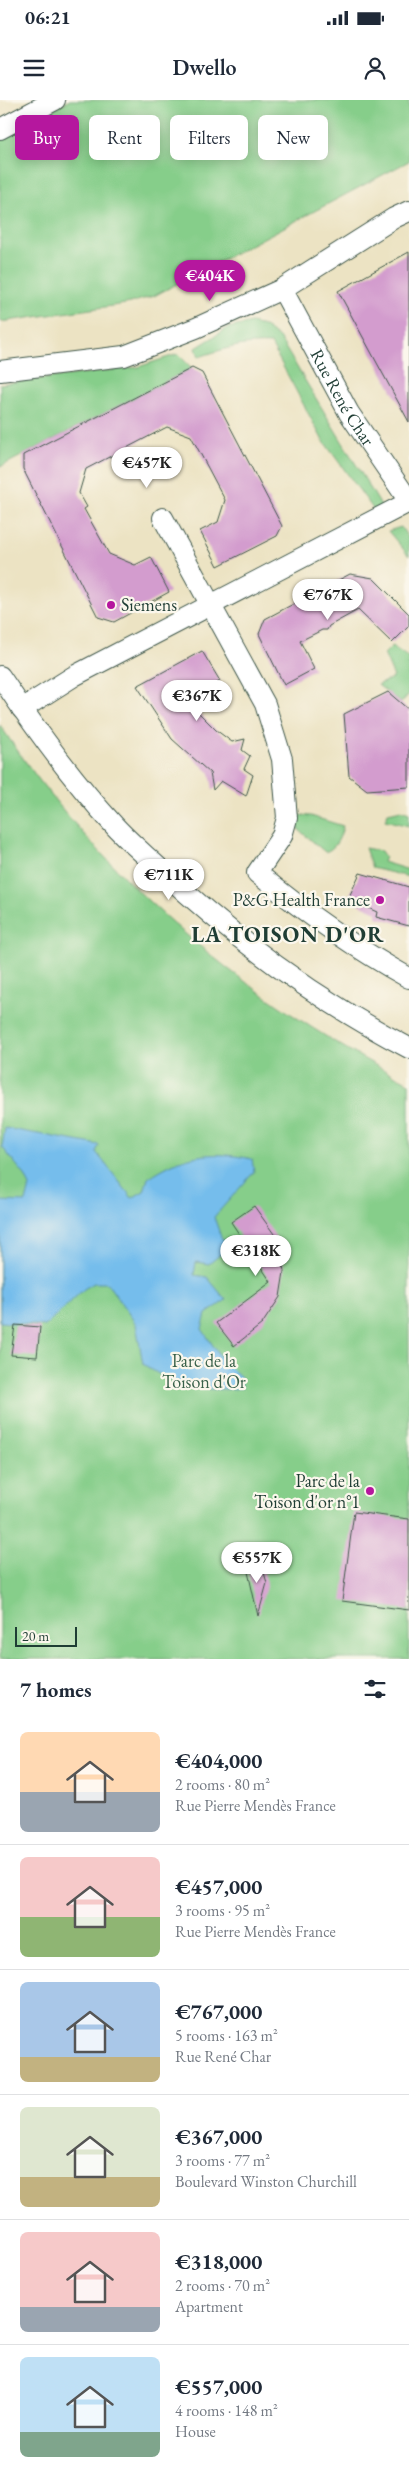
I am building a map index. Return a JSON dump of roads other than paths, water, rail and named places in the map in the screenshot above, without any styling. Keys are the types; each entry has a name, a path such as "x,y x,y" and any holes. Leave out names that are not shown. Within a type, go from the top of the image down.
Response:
{"street":[{"path":"0,129 54,100"},
{"path":"0,371 124,356 196,328 282,289 394,218 409,211"},
{"name":"Rue René Char","path":"282,289 349,413 409,501"},
{"path":"22,709 74,676 409,501"},
{"path":"162,518 265,704 282,760 287,818 282,836 257,873 289,900 366,952 409,978"},
{"path":"1,679 66,769 113,824 182,890 251,949 359,1022 409,1048"}],"water":[{"path":"5,1128 99,1145 96,1152 132,1198 144,1191 148,1178 185,1159 197,1156 223,1155 252,1159 254,1172 214,1217 221,1237 229,1247 209,1264 196,1262 194,1275 207,1277 226,1300 206,1314 202,1329 224,1362 241,1377 242,1388 214,1389 190,1386 167,1378 143,1364 136,1324 107,1283 94,1283 84,1289 45,1326 0,1322 0,1201 26,1202 30,1186 24,1174 2,1147"}],"place":[{"name":"Siemens","path":"111,605"},
{"name":"P&G Health France","path":"380,900"},
{"name":"Parc de la Toison d'or n°1","path":"370,1491"}],"district":[{"name":"LA TOISON D'OR","path":"288,934"}],"park label":[{"name":"Parc de la Toison d'Or","path":"204,1371"}]}
